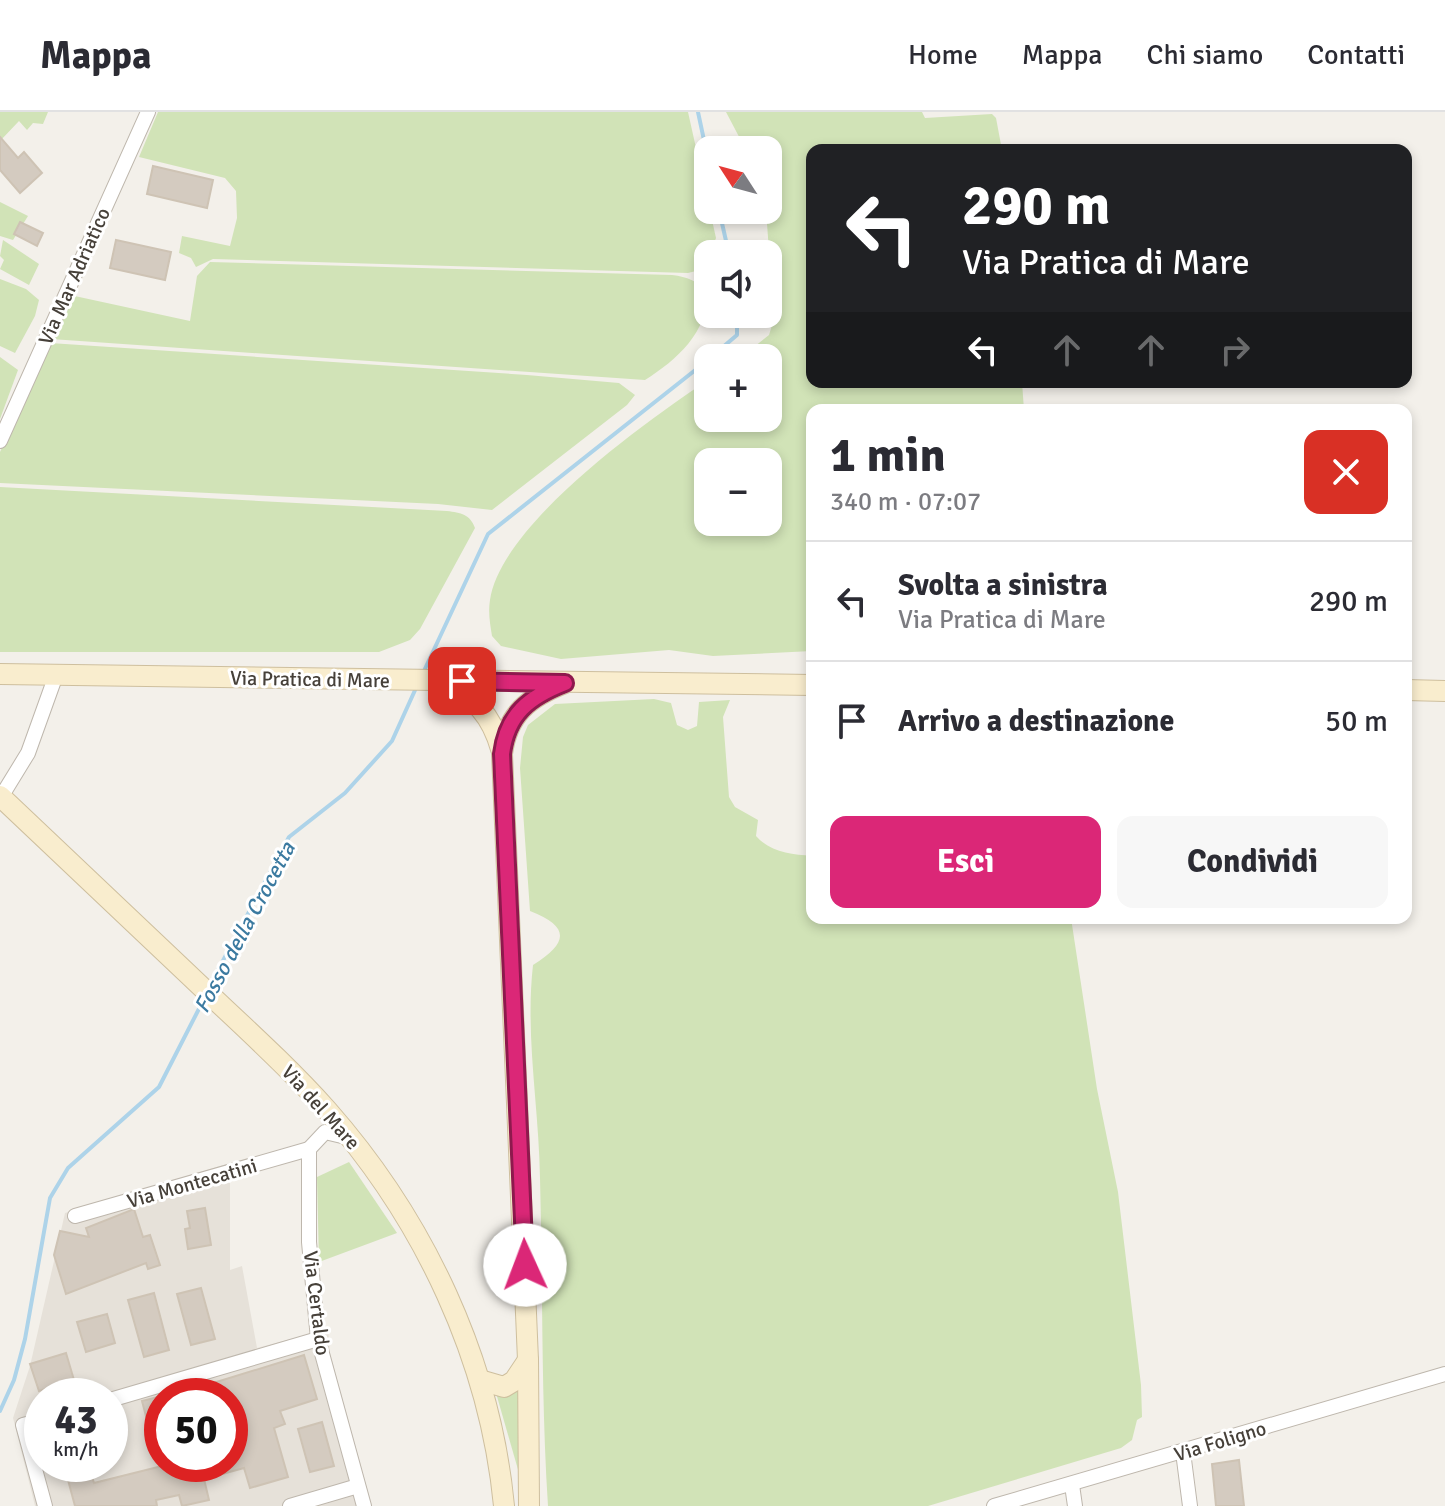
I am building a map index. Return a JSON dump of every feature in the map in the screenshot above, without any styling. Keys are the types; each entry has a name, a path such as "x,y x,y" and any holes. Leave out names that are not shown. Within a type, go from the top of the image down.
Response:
{"main road":[{"name":"Via Pratica di Mare","path":"0,674 806,685"},
{"path":"436,681 464,694 484,711 495,728 502,754"},
{"path":"529,1506 528,1360 502,754 504,738 520,707 538,693 565,683"},
{"path":"1412,690 1445,691"},
{"name":"Via del Mare","path":"0,796 296,1077 353,1142 401,1209 428,1255 461,1326 480,1380 504,1506"},
{"path":"480,1380 504,1387 514,1381 528,1360"}],"street":[{"name":"Via Mar Adriatico","path":"0,441 148,112"},
{"path":"0,796 28,753 56,675"},
{"path":"309,1149 325,1132 336,1132 353,1142"},
{"name":"Via Montecatini","path":"75,1216 309,1149"},
{"name":"Via Certaldo","path":"309,1149 309,1242 318,1339 364,1506"},
{"path":"128,1395 318,1339"},
{"name":"Via Foligno","path":"994,1506 1445,1374"},
{"path":"1183,1452 1190,1506"},
{"path":"38,1482 45,1506"},
{"path":"1072,1485 1075,1506"},
{"path":"290,1506 358,1486"}],"shaded area":[{"path":"230,1163 230,1270 242,1266 257,1348 328,1329 330,1353 372,1506 35,1506 29,1482 128,1482 128,1378 26,1378 65,1213"},
{"path":"24,1384 24,1462 13,1418"}],"green space":[{"path":"0,112 48,112 43,124 33,123 27,130 19,121 0,141"},
{"path":"158,112 688,112 694,139 694,224 713,224 716,238 694,240 694,272 688,273 213,259 196,267 191,258 179,253 182,236 230,246 237,218 236,191 225,178 139,157"},
{"path":"726,112 922,112 925,118 992,114 996,118 1001,144 806,144 806,388 1022,388 1024,404 806,404 806,651 713,656 669,650 561,659 501,646 492,636 490,600 500,570 520,539 580,477 650,421 694,390 694,432 782,432 782,344 758,344 769,335 771,328 782,328 782,240 768,240 767,224 782,224 782,136 739,136"},
{"path":"0,202 28,216 13,240 0,236"},
{"path":"3,240 39,264 29,285 0,269 4,260 0,256"},
{"path":"210,262 672,275 694,281 694,328 699,328 679,354 645,380 51,339 70,295 190,321 197,276"},
{"path":"0,279 26,289 39,300 35,316 15,353 0,346"},
{"path":"50,343 619,383 635,395 627,405 492,510 438,504 0,483 0,452"},
{"path":"0,357 18,370 0,419"},
{"path":"0,487 447,511 464,515 475,528 420,629 410,640 379,652 0,652"},
{"path":"654,699 671,703 677,725 688,730 697,726 699,702 730,700 723,717 729,797 735,807 758,820 756,836 762,842 782,852 806,855 806,924 1072,924 1097,1089 1118,1192 1141,1385 1142,1417 1137,1420 1132,1440 1121,1448 928,1506 548,1506 540,1178 531,1045 531,992 533,965 553,950 560,936 553,923 530,911 520,768 523,737 528,725 555,704"},
{"path":"349,1162 397,1233 319,1262 317,1177"},
{"path":"520,1388 523,1487 496,1393"}],"building":[{"path":"0,137 18,158 24,152 42,173 20,193 0,170"},
{"path":"153,166 213,180 207,208 147,194"},
{"path":"20,222 43,233 37,246 14,234"},
{"path":"116,240 171,252 165,280 110,268"},
{"path":"205,1208 211,1245 188,1249 185,1229 190,1228 187,1211"},
{"path":"134,1209 143,1237 150,1235 160,1265 148,1269 146,1263 66,1294 54,1255 60,1231 89,1237 86,1228"},
{"path":"201,1288 215,1339 191,1345 177,1294"},
{"path":"154,1293 169,1350 144,1357 128,1300"},
{"path":"107,1314 115,1343 86,1352 77,1322"},
{"path":"66,1353 73,1378 35,1378 30,1364"},
{"path":"304,1355 317,1399 280,1411 285,1424 274,1428 288,1477 250,1488 248,1378 229,1378"},
{"path":"322,1422 334,1466 310,1472 298,1429"},
{"path":"1239,1460 1244,1506 1216,1506 1212,1464"},
{"path":"144,1470 144,1482 205,1482 209,1500 182,1506 179,1495 156,1500 157,1506 75,1506 69,1482 128,1482 128,1474"}],"waterway":[{"name":"Fosso della Crocetta","path":"698,112 703,136"},
{"name":"Fosso della Crocetta","path":"722,224 726,240"},
{"name":"Fosso della Crocetta","path":"726,344 737,335 737,328"},
{"name":"Fosso della Crocetta","path":"423,673 488,534 694,371"},
{"name":"Fosso della Crocetta","path":"210,985 289,837 345,793 392,741 416,688"},
{"name":"Fosso della Crocetta","path":"0,1411 14,1380 25,1339 50,1198 68,1168 159,1087 205,997"}],"route":[{"path":"462,681 565,683 538,693 520,707 504,738 502,754 525,1265"}]}
